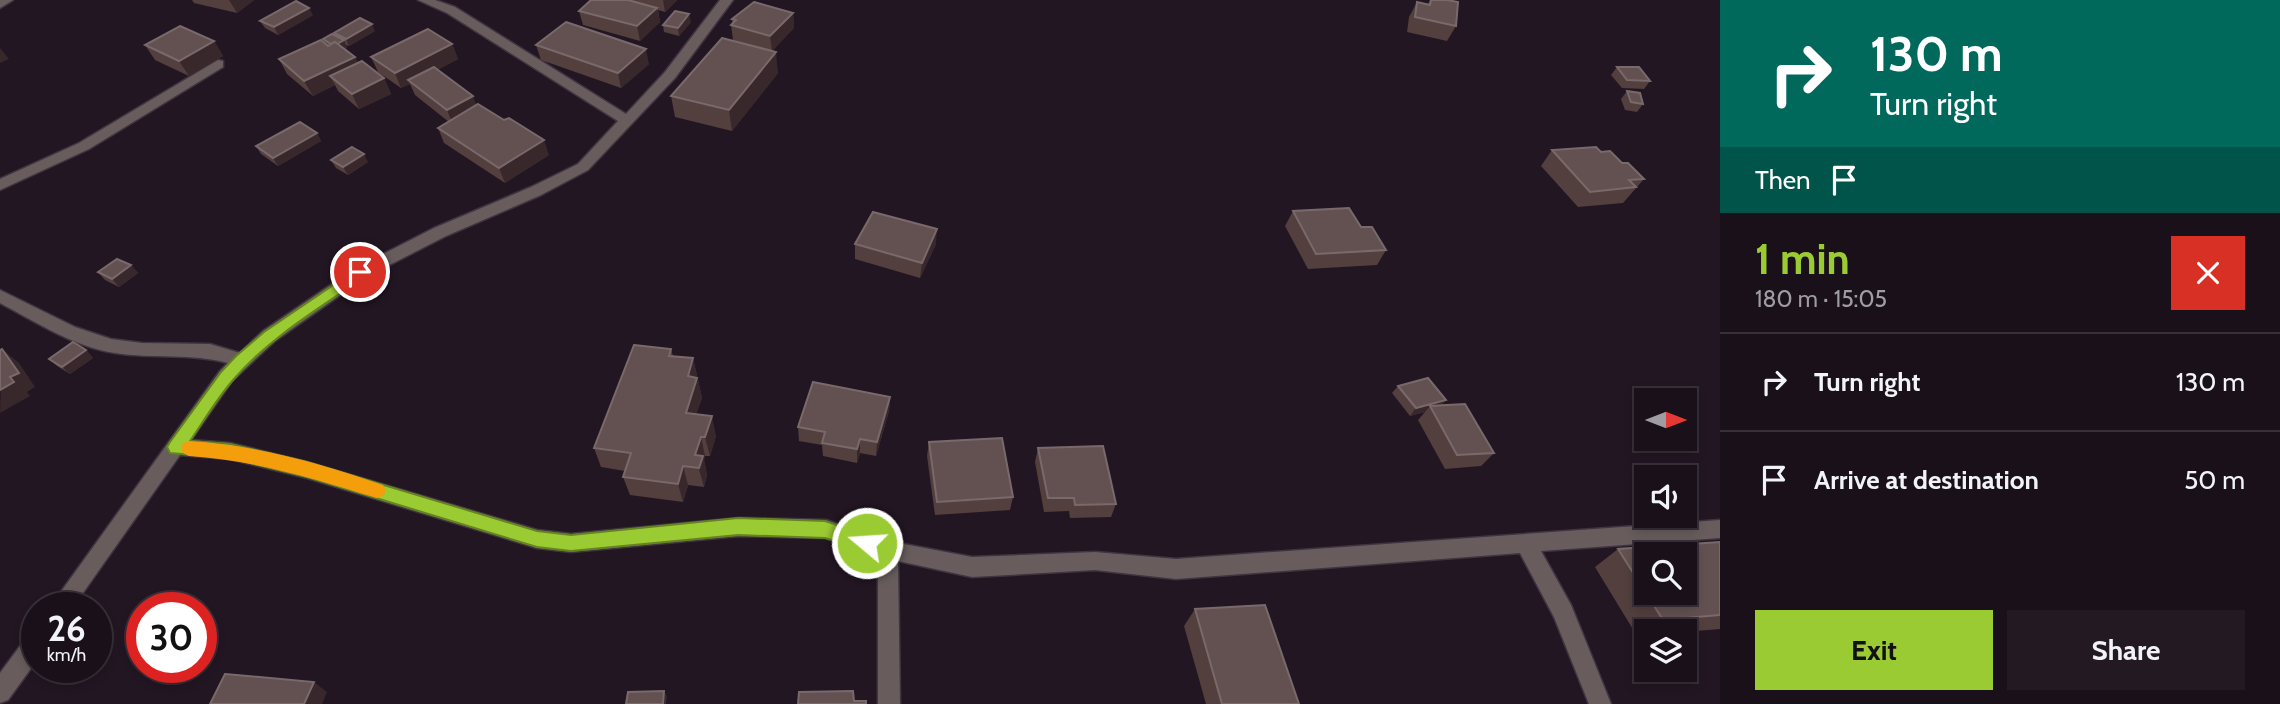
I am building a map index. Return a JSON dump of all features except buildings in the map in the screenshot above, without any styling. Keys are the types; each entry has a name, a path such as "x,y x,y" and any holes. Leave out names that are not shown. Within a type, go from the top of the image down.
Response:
{"street":[{"path":"0,4 7,0"},
{"path":"424,0 451,10 626,120"},
{"path":"72,592 226,376 242,360 269,336 360,272 440,232 536,191 583,167 670,75 727,0"},
{"path":"0,185 84,146 218,64"},
{"path":"0,296 69,332 111,346 142,350 210,351 242,360"},
{"path":"176,447 230,451 307,470 537,539 571,543 751,527 825,530 888,550 972,567 1095,561 1176,569 1720,529"},
{"path":"1526,545 1563,612 1600,704"},
{"path":"888,550 889,704"},
{"path":"0,692 21,664"}],"slow traffic":[{"path":"189,448 230,451 377,491"}],"route":[{"path":"360,272 269,336 242,360 226,376 176,447 230,451 307,470 537,539 571,543 738,527 825,530 867,543"}]}
